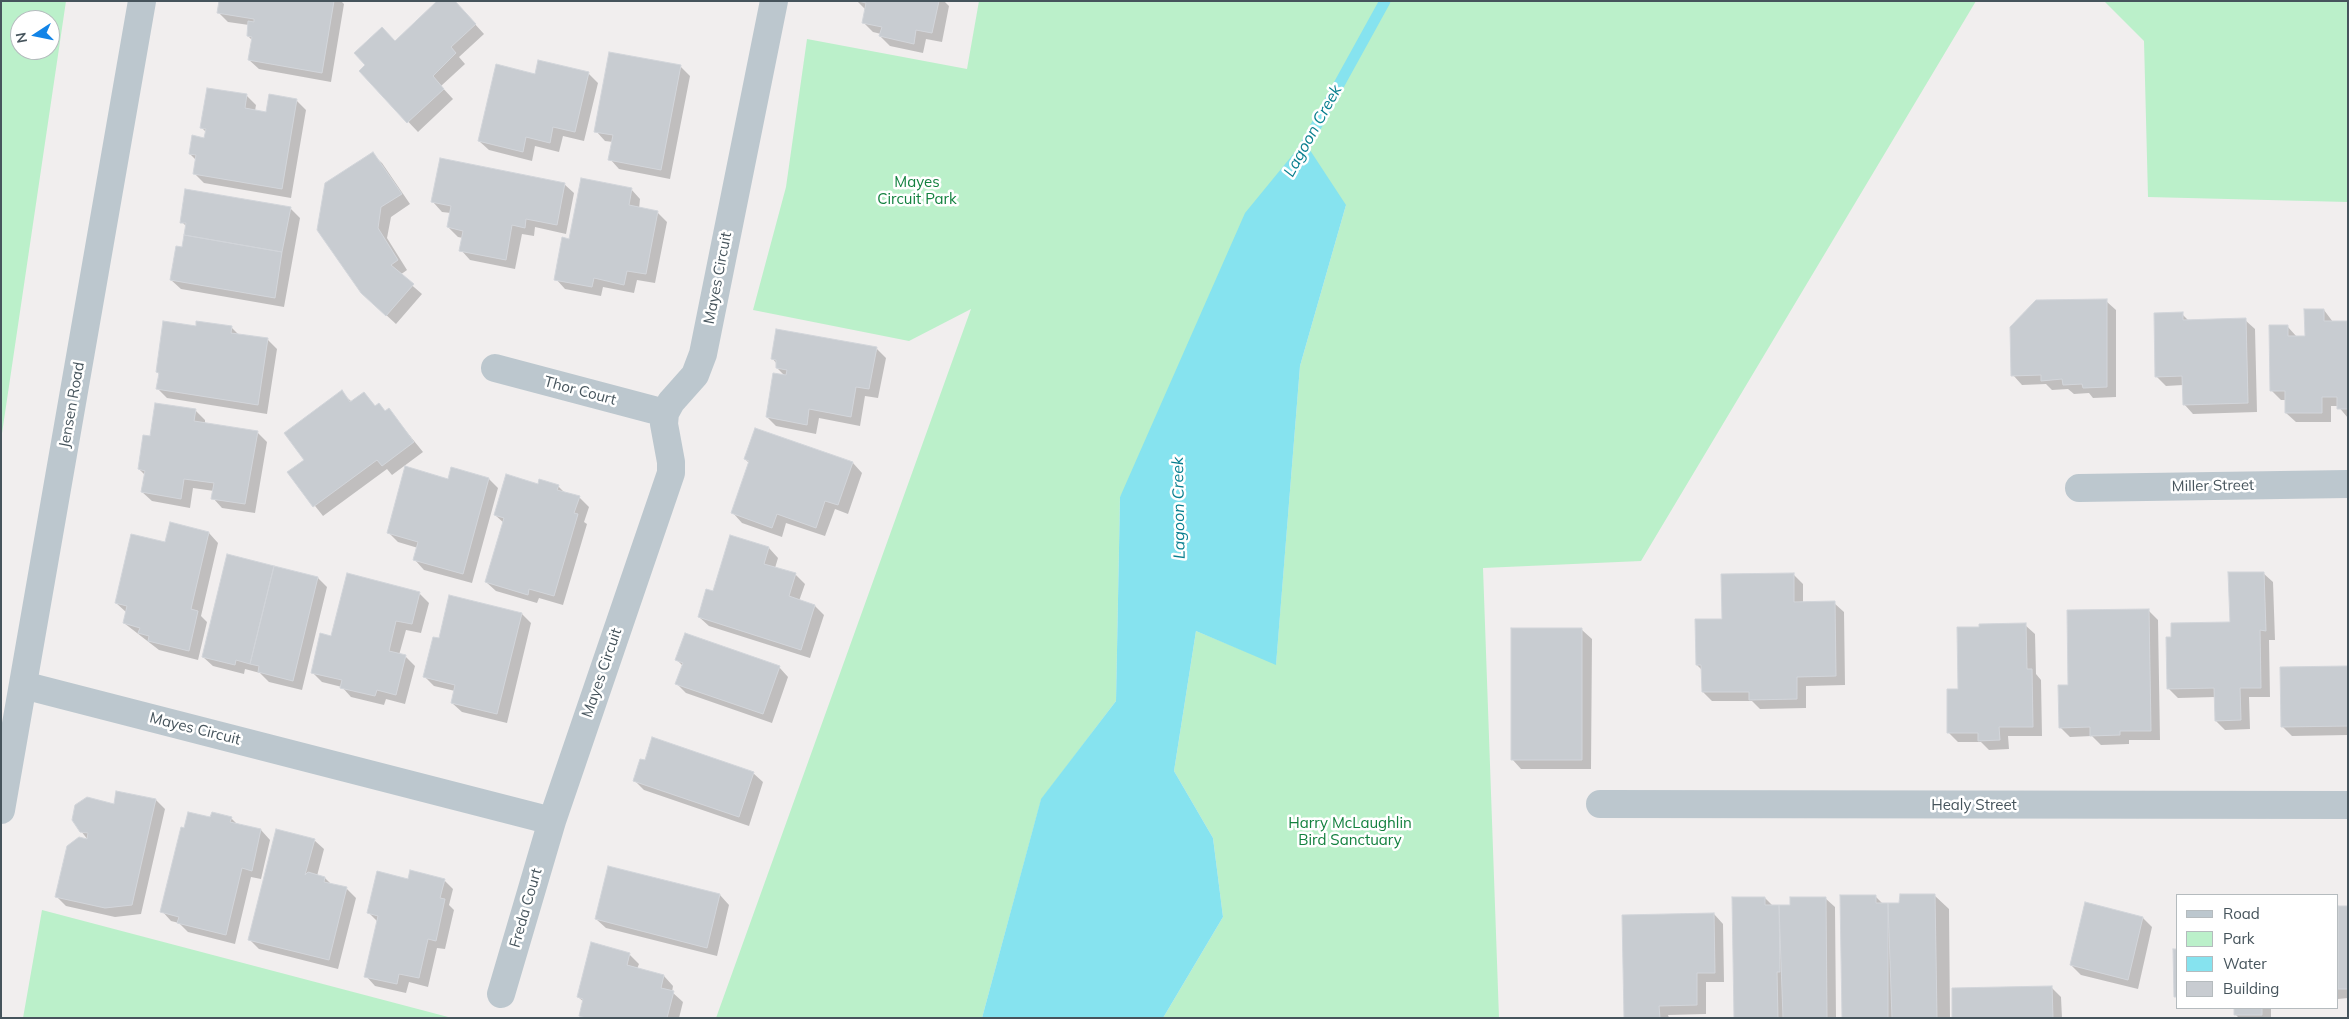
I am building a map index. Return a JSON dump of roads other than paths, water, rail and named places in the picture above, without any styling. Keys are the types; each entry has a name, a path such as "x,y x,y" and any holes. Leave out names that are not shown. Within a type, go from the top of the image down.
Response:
{"street":[{"name":"Jensen Road","path":"1,810 142,1"},
{"name":"Mayes Circuit","path":"23,685 552,821 671,473 671,462 664,424 665,413 671,402 695,375 703,354 774,1"},
{"name":"Thor Court","path":"495,368 665,413"},
{"name":"Miller Street","path":"2079,488 2348,484"},
{"name":"Healy Street","path":"1600,804 2348,805"},
{"name":"Freda Court","path":"501,994 552,821"}],"water":[{"path":"1304,141 1346,205 1300,366 1276,665 1196,631 1174,771 1213,838 1223,917 1163,1018 982,1018 1041,799 1116,701 1120,497 1245,213"}],"waterway":[{"name":"Lagoon Creek","path":"1299,157 1385,1"}],"park label":[{"name":"Mayes Circuit Park","path":"917,190"},
{"name":"Harry McLaughlin Bird Sanctuary","path":"1350,832"}]}
